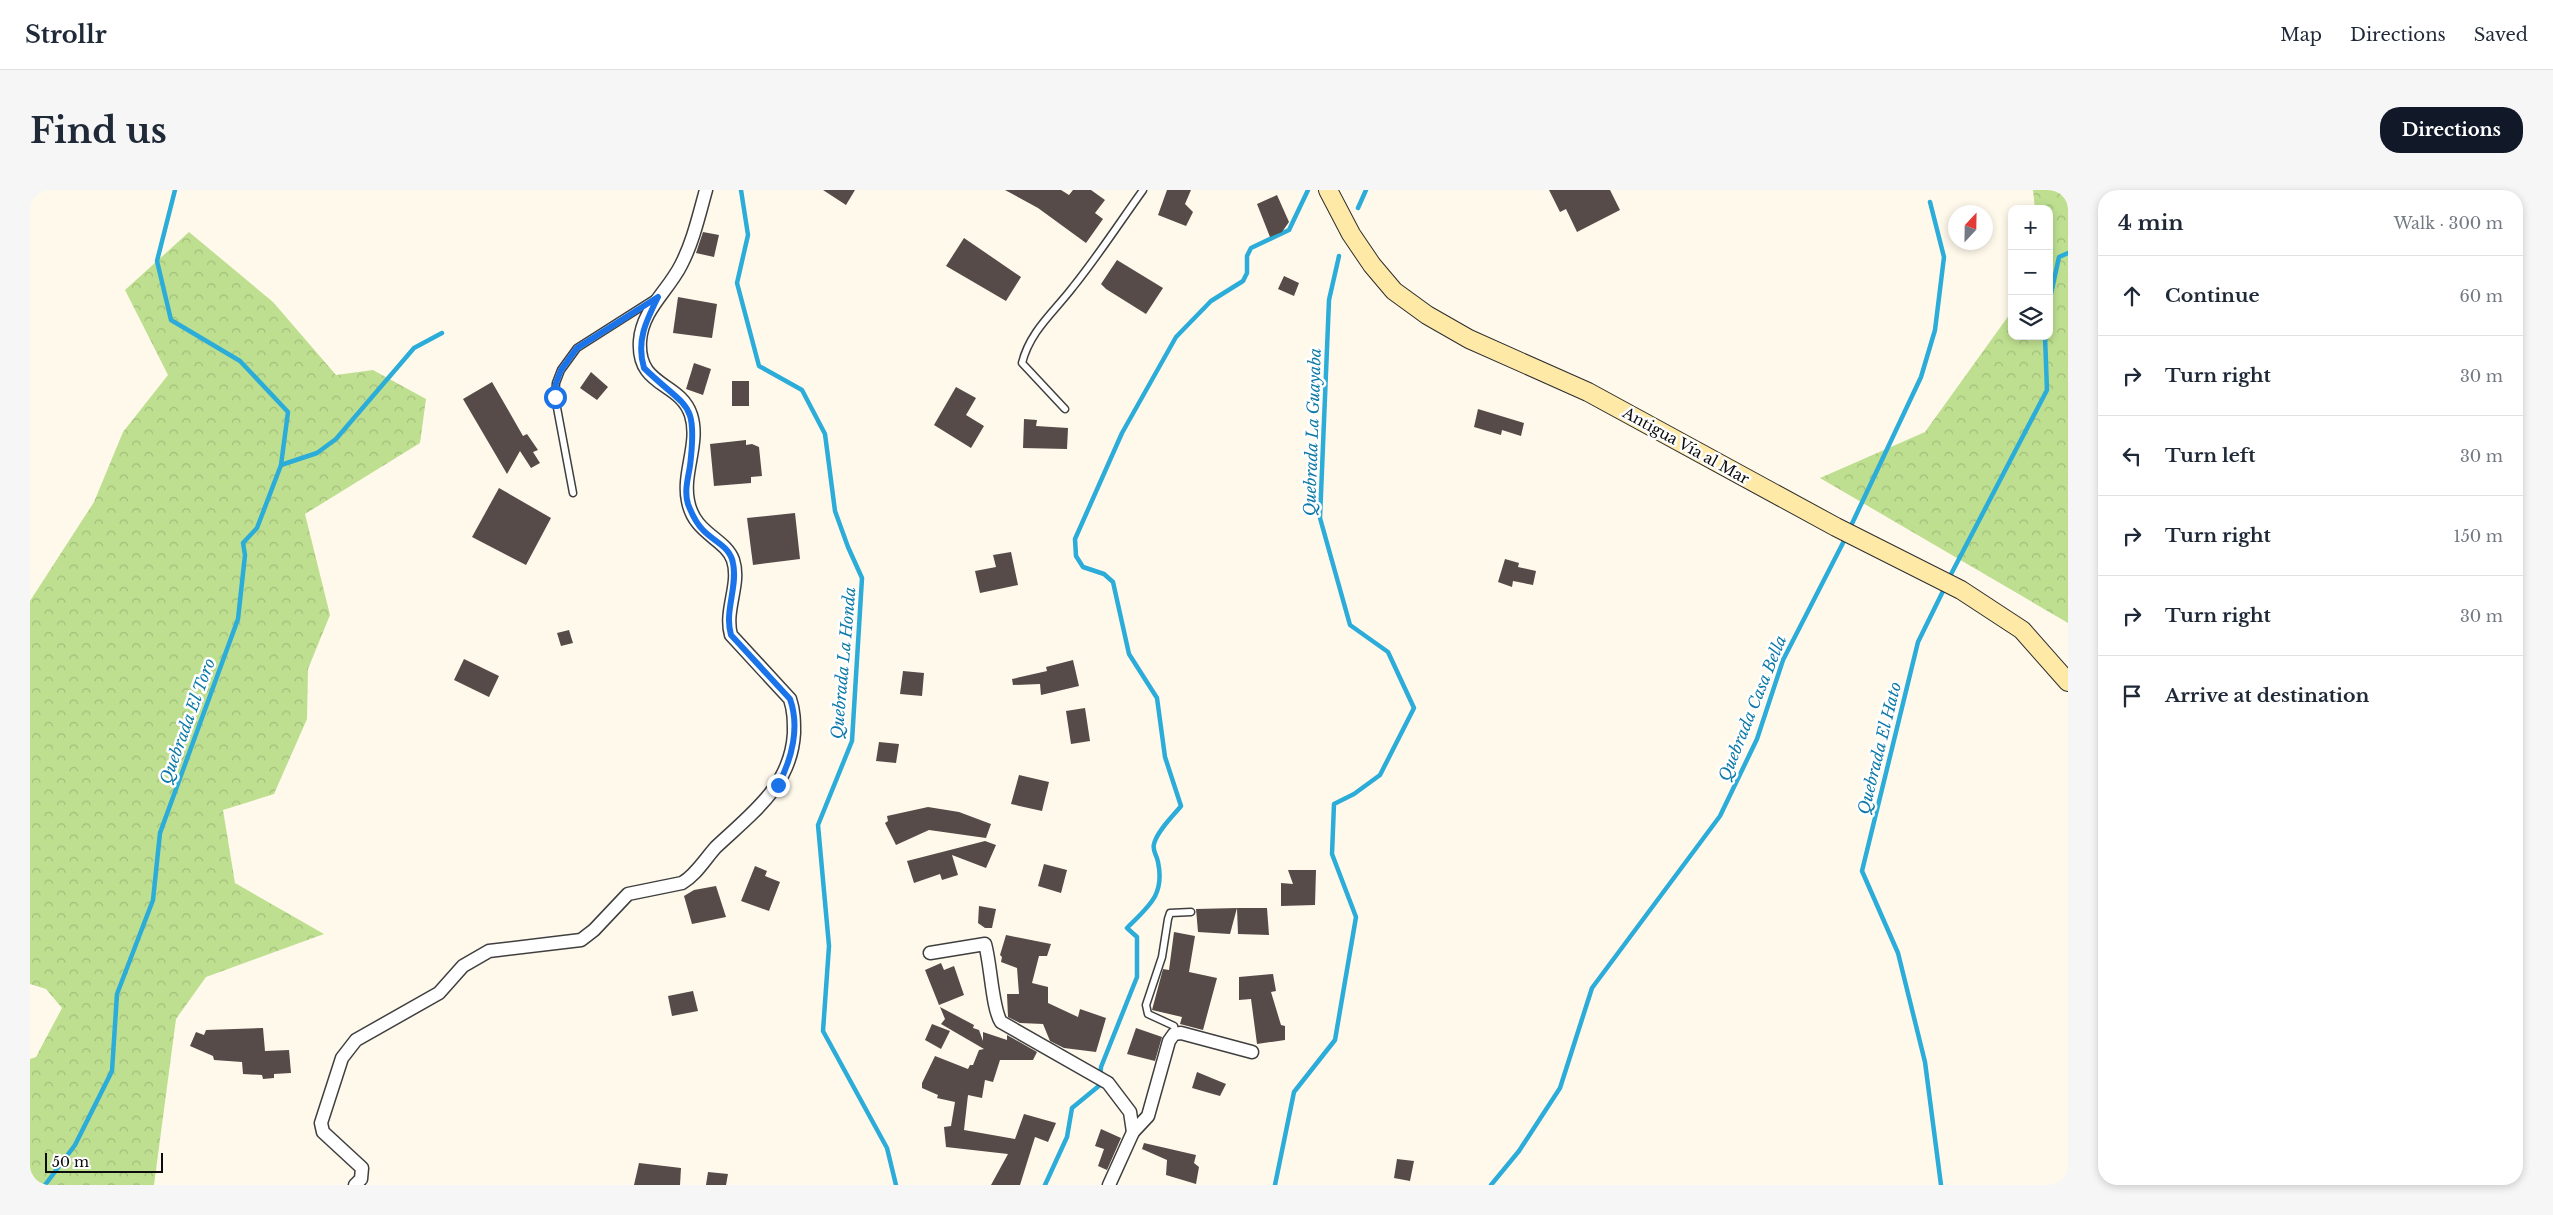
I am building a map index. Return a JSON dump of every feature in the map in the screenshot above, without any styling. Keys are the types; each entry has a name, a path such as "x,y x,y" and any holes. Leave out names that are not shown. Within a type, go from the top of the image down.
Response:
{"main road":[{"name":"Antigua Vía al Mar","path":"1328,190 1351,234 1372,265 1394,291 1427,315 1469,339 1588,392 1836,527 1961,590 2022,630 2068,682"}],"street":[{"path":"355,1185 361,1179 362,1168 323,1132 320,1123 342,1058 356,1040 439,993 463,966 489,951 581,940 594,930 628,894 689,880 704,860 778,785 790,759 794,710 790,699 731,635 728,624 735,573 733,561 728,550 702,530 688,503 686,491 694,425 690,412 684,402 644,368 642,362 640,339 644,325 658,297 669,284 688,251 706,190"},
{"path":"930,953 984,944 993,984 996,1014 1001,1022 1108,1083 1130,1112 1133,1132"},
{"path":"1109,1185 1133,1132 1148,1116 1169,1041 1176,1034 1252,1052"}],"lane":[{"path":"1065,409 1022,363 1025,351 1034,333 1073,288 1144,190"},
{"path":"573,493 555,397 556,383 561,370 577,348 658,297"},
{"path":"1176,1034 1174,1026 1148,1014 1146,1005 1162,957 1170,913 1191,912"}],"green space":[{"path":"2033,190 2068,190 2068,623 1820,478 1925,432 2008,317 2008,340 2053,340 2053,205 2035,205"},
{"path":"189,232 273,302 336,375 373,370 426,399 420,443 305,514 330,615 308,669 307,719 274,794 223,810 235,883 324,934 206,977 176,1019 154,1185 30,1185 30,1059 36,1057 62,1008 46,989 30,984 30,601 94,502 123,432 168,375 125,290"}],"building":[{"path":"823,190 855,190 846,205"},
{"path":"1005,190 1061,190 1069,195 1073,190 1091,190 1105,200 1095,213 1103,219 1086,243 1038,208"},
{"path":"1167,190 1191,190 1185,204 1193,212 1186,226 1158,215"},
{"path":"1549,190 1610,190 1620,210 1577,232 1566,209 1560,212"},
{"path":"1277,195 1289,222 1282,232 1270,237 1257,204"},
{"path":"703,232 719,235 714,257 696,253"},
{"path":"964,238 1021,277 1006,301 946,266"},
{"path":"1117,260 1163,288 1146,314 1101,284"},
{"path":"1284,276 1299,283 1294,296 1278,289"},
{"path":"678,297 717,304 712,338 673,333"},
{"path":"694,363 711,369 703,395 686,389"},
{"path":"591,372 608,387 597,400 580,388"},
{"path":"732,381 749,381 749,406 732,406"},
{"path":"492,382 523,436 527,434 538,450 533,452 540,463 531,468 520,451 507,474 463,399"},
{"path":"956,387 976,398 966,415 984,426 971,448 934,425"},
{"path":"1478,409 1524,423 1521,436 1502,430 1501,435 1474,427"},
{"path":"1024,419 1037,420 1036,426 1068,428 1067,449 1023,448"},
{"path":"746,440 746,445 752,444 759,447 762,476 751,477 751,483 714,486 710,444"},
{"path":"499,488 551,518 526,565 472,537"},
{"path":"795,513 800,559 753,565 747,518"},
{"path":"1011,552 1018,585 980,593 975,571 996,567 993,555"},
{"path":"1505,559 1519,563 1518,567 1536,571 1533,585 1513,581 1512,587 1498,582"},
{"path":"569,630 573,643 561,646 557,633"},
{"path":"464,659 499,676 489,697 454,680"},
{"path":"1073,660 1079,686 1041,695 1040,684 1013,685 1012,679 1047,671 1046,667"},
{"path":"903,671 924,673 922,696 900,694"},
{"path":"1085,708 1090,741 1071,744 1066,711"},
{"path":"879,742 899,744 896,763 876,761"},
{"path":"1019,775 1049,782 1042,811 1011,804"},
{"path":"928,807 959,812 991,824 986,838 929,830 896,845 885,823 888,821 887,816"},
{"path":"985,841 996,845 986,868 952,855 958,875 942,880 940,874 914,883 907,861"},
{"path":"1044,864 1067,870 1061,893 1038,886"},
{"path":"755,866 767,871 765,876 780,882 769,911 741,901"},
{"path":"1288,870 1316,870 1315,905 1281,906 1281,883 1293,884"},
{"path":"716,886 726,917 692,924 684,896 694,890"},
{"path":"979,906 996,909 992,928 985,928 978,923"},
{"path":"1237,908 1230,934 1198,932 1196,909"},
{"path":"1237,908 1267,908 1269,935 1238,934"},
{"path":"1174,932 1195,936 1189,972 1217,978 1203,1030 1180,1024 1182,1017 1152,1010 1163,969 1169,970"},
{"path":"1006,935 1051,944 1047,956 1039,956 1032,983 1048,987 1048,1003 1078,1017 1080,1009 1106,1018 1096,1052 1064,1048 1050,1041 1043,1024 1020,1023 1008,1017 1007,994 1019,994 1017,968 1001,962 1002,957 1000,955"},
{"path":"941,963 944,970 954,966 964,995 939,1005 925,970"},
{"path":"1273,974 1276,991 1271,992 1281,1025 1285,1026 1285,1040 1257,1044 1251,999 1239,1000 1239,977"},
{"path":"693,991 698,1011 672,1016 668,996"},
{"path":"940,1007 974,1025 973,1028 979,1030 983,1041 983,1032 1007,1040 1007,1035 1037,1052 1033,1060 1000,1060 993,1082 985,1080 982,1098 968,1095 964,1130 1015,1139 1024,1114 1056,1123 1048,1142 1035,1137 1020,1185 991,1185 1008,1154 946,1147 944,1127 951,1126 955,1102 937,1098 938,1095 922,1088 922,1083 935,1056 968,1069 970,1065 973,1065 979,1050 984,1049 941,1024 945,1019"},
{"path":"932,1024 950,1031 941,1049 925,1040"},
{"path":"263,1028 265,1051 289,1050 291,1073 274,1074 274,1078 263,1079 262,1075 243,1074 242,1062 214,1060 213,1056 190,1046 196,1032 204,1035 206,1030"},
{"path":"1136,1028 1162,1037 1155,1061 1127,1054"},
{"path":"1197,1072 1226,1084 1220,1096 1192,1088"},
{"path":"1101,1129 1121,1138 1107,1170 1098,1166 1104,1149 1095,1146"},
{"path":"1144,1143 1196,1155 1194,1163 1199,1167 1196,1184 1166,1175 1167,1160 1142,1149"},
{"path":"1397,1159 1414,1161 1410,1181 1394,1178"},
{"path":"639,1163 681,1168 680,1185 634,1185"},
{"path":"708,1172 728,1174 726,1185 706,1185"}],"waterway":[{"path":"175,190 157,261 171,320 240,361 288,412 281,465"},
{"name":"Quebrada La Honda","path":"741,190 748,235 737,283 759,366 802,390 825,434 835,511 862,578 852,741 818,825 829,946 823,1031 887,1148 896,1185"},
{"path":"1045,1185 1067,1137 1072,1108 1100,1085 1101,1067 1137,977 1137,937 1127,928 1148,906 1157,892 1160,873 1154,844 1162,829 1181,806 1165,757 1157,698 1129,654 1113,582 1104,574 1083,567 1076,556 1075,539 1122,433 1176,337 1211,301 1243,281 1247,273 1247,256 1251,248 1289,230 1308,190"},
{"path":"1358,208 1366,190"},
{"name":"Quebrada Casa Bella","path":"1849,530 1921,377 1935,330 1944,257 1930,202"},
{"name":"Quebrada El Hato","path":"2051,295 2059,257 2068,253"},
{"name":"Quebrada La Guayaba","path":"1275,1185 1294,1092 1335,1040 1356,917 1332,854 1334,804 1354,794 1380,775 1414,708 1388,652 1350,625 1320,518 1329,300 1339,256"},
{"name":"Quebrada El Toro","path":"45,1185 75,1145 112,1071 117,994 153,900 160,833 238,619 245,555 243,543 257,528 281,465 317,453 336,439 414,348 442,333"},
{"name":"Quebrada El Hato","path":"1948,580 2047,390 2045,340"},
{"name":"Quebrada Casa Bella","path":"1491,1185 1519,1151 1560,1088 1592,988 1720,816 1757,739 1783,660 1846,537"},
{"name":"Quebrada El Hato","path":"1941,1185 1925,1062 1898,953 1862,871 1918,642 1945,587"}],"route":[{"path":"555,397 556,383 561,370 577,348 658,297 644,325 640,339 640,353 644,368 684,402 690,412 694,425 686,491 688,503 702,530 728,550 733,561 735,573 728,624 731,635 769,674 790,699 794,710 792,754 778,785"}]}
